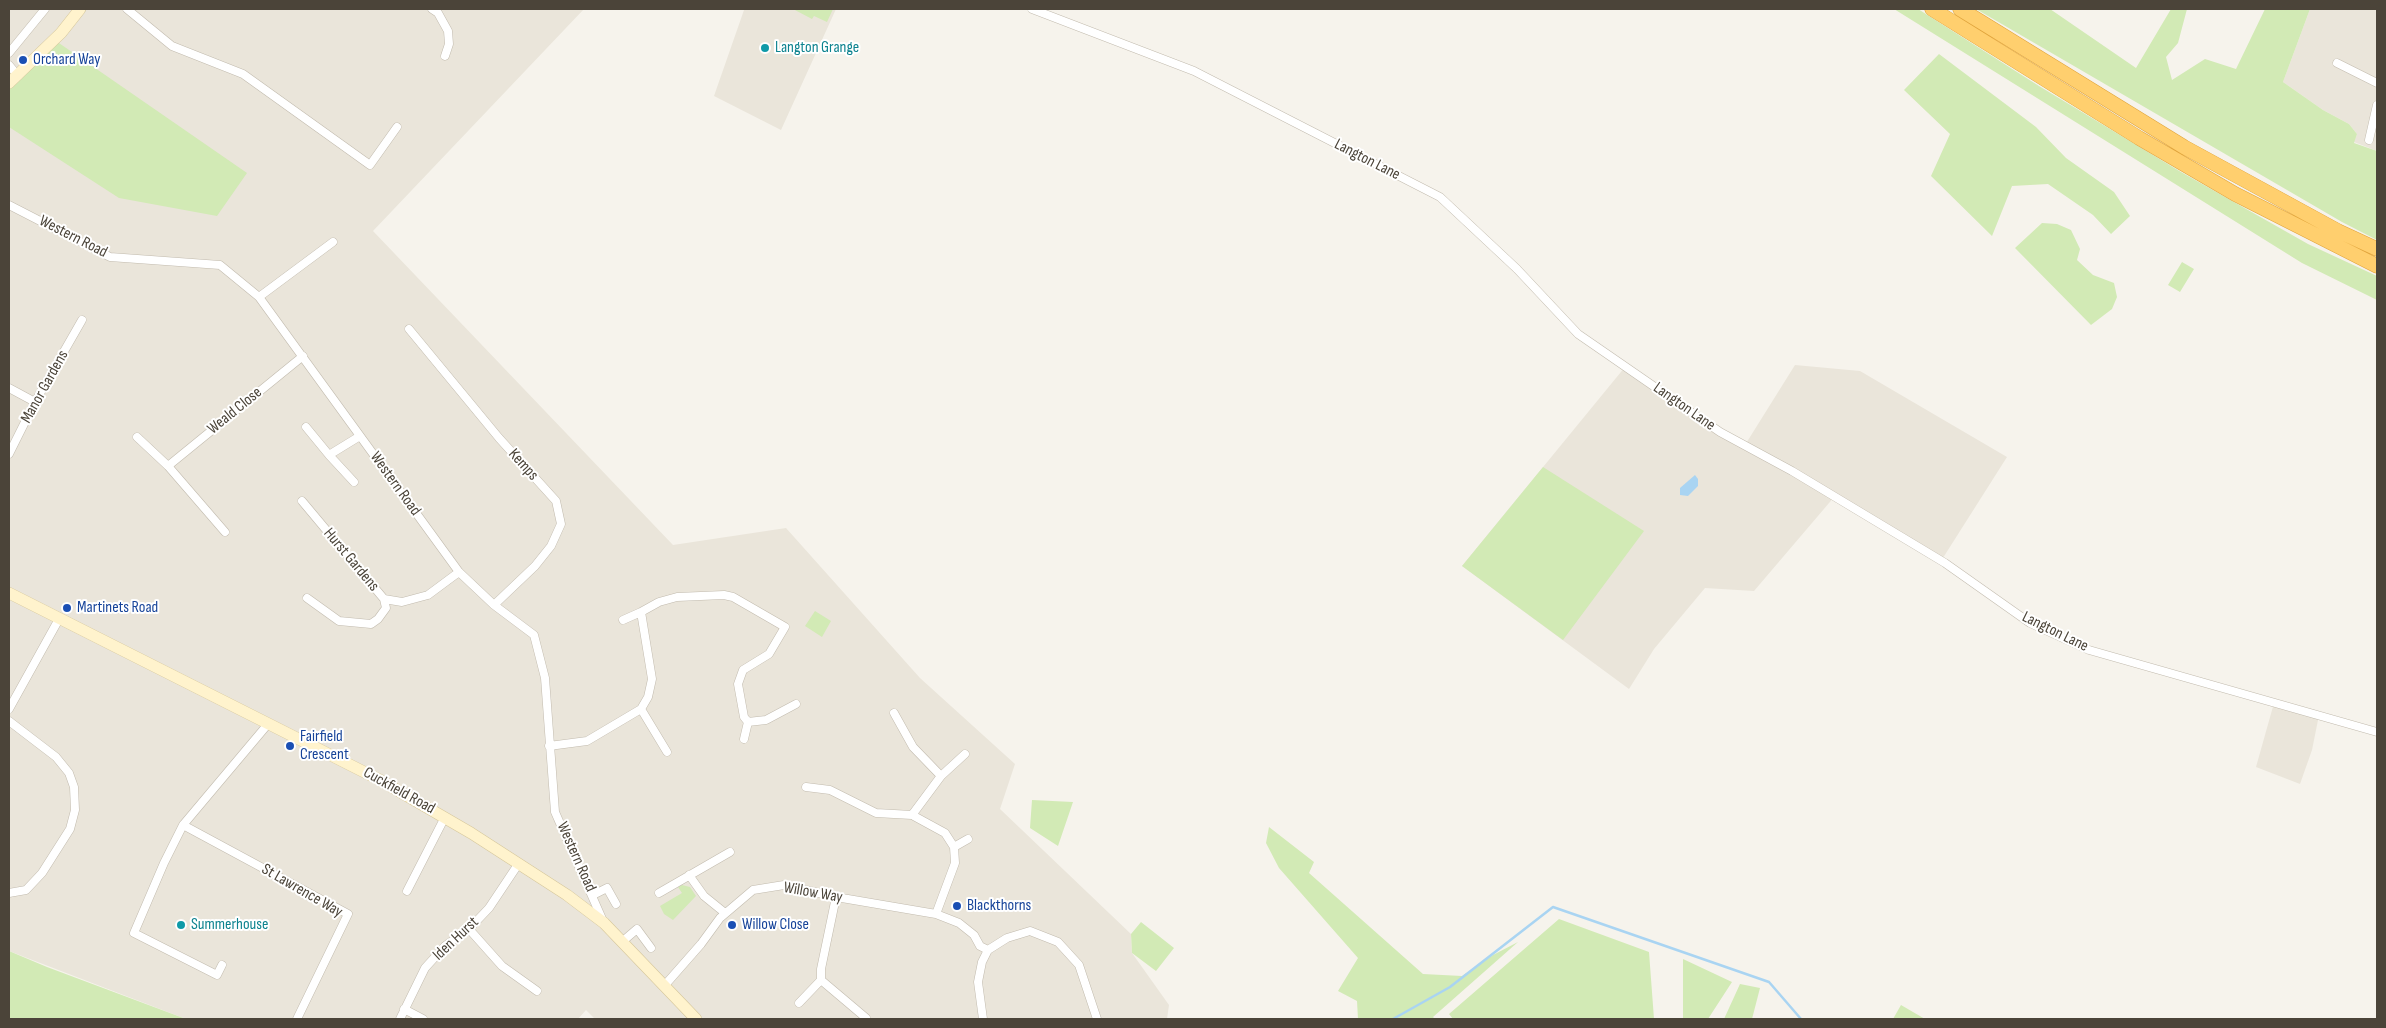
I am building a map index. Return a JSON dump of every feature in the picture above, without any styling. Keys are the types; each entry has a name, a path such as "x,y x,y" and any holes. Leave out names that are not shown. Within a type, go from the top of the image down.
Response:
{"highway":[{"path":"1932,9 2147,143 2236,194 2377,266"},
{"path":"1960,9 2184,147 2338,231 2377,249"}],"street":[{"path":"9,53 45,9"},
{"path":"9,65 13,79 61,33 80,9"},
{"path":"127,9 172,46 243,74 370,165 397,127"},
{"name":"Langton Lane","path":"1032,9 1194,71 1440,197 1517,269 1578,334 1720,432 1792,471 1945,563 2030,623 2089,650 2377,732"},
{"path":"438,10 448,30 449,44 446,56"},
{"path":"2338,63 2377,83"},
{"path":"2369,140 2377,105"},
{"name":"Western Road","path":"9,205 110,257 220,265 259,297 459,572 494,605 534,635 545,678 555,812 604,923"},
{"path":"259,297 334,242"},
{"name":"Manor Gardens","path":"9,454 35,402 82,320"},
{"name":"Kemps","path":"409,329 499,438 556,501 561,524 551,546 536,566 494,605"},
{"name":"Weald Close","path":"168,466 303,356"},
{"path":"9,388 35,402"},
{"path":"306,427 354,482"},
{"path":"329,455 360,436"},
{"path":"138,437 168,466 225,532"},
{"name":"Hurst Gardens","path":"302,501 384,599 402,602 428,595 459,572"},
{"name":"Cuckfield Road","path":"9,593 378,779 445,816 519,863 604,923 696,1019"},
{"path":"623,620 660,602 677,597 724,595 742,600 793,632"},
{"path":"307,598 339,621 371,624 378,620 386,608 384,599"},
{"path":"549,746 587,741 641,710 651,689 652,678 641,612"},
{"path":"9,709 59,619"},
{"path":"748,722 744,717 738,679 743,670 769,654 785,627"},
{"path":"748,722 766,720 792,703"},
{"path":"641,710 667,752"},
{"path":"894,713 914,747 941,776"},
{"path":"9,721 56,757 69,773 74,787 75,810 70,829 42,873 26,890 9,893"},
{"path":"744,738 748,722"},
{"path":"222,965 217,975 134,933 164,863 183,825 268,724"},
{"path":"912,815 941,776 965,754"},
{"path":"806,787 830,790 876,814 912,815 945,833 954,847 955,864 936,914"},
{"path":"407,891 445,816"},
{"name":"St Lawrence Way","path":"183,825 348,914 297,1019"},
{"path":"954,847 968,839"},
{"path":"659,893 730,852"},
{"name":"Iden Hurst","path":"400,1019 425,968 445,946 470,929 489,908 519,863"},
{"path":"689,876 704,896 725,913"},
{"name":"Willow Way","path":"665,985 725,913 753,890 784,885 836,897 936,914 958,922 974,935 980,946 988,950"},
{"path":"593,895 607,888 616,904"},
{"path":"799,1003 821,980 821,969 836,897"},
{"path":"470,929 502,966 537,991"},
{"path":"623,941 637,929 651,948"},
{"path":"983,1019 978,982 982,962 988,950 1007,938 1030,930 1058,942 1079,965 1097,1019"},
{"path":"821,980 865,1019 873,1012"},
{"path":"404,1009 423,1019"}],"shaded area":[{"path":"9,9 584,9 373,231 673,545 786,528 920,678 1015,764 1000,809 1131,934 1132,953 1169,1005 1167,1019 595,1019 586,1010 578,1019 186,1019 9,951"},
{"name":"Langton Grange","path":"836,9 781,130 714,96 744,10"},
{"path":"2310,9 2377,9 2377,151 2354,142 2357,134 2349,124 2323,110 2283,82"},
{"path":"1795,365 1860,371 2007,457 1941,561 1835,496 1754,591 1705,588 1654,649 1629,689 1462,566 1625,367 1745,445"},
{"path":"2274,703 2319,715 2312,750 2300,784 2256,767"}],"green space":[{"path":"793,9 833,9 827,22 814,16 812,19"},
{"path":"1894,9 1918,9 2039,86 2181,172 2308,244 2377,276 2377,300 2302,263"},
{"path":"1976,9 2050,9 2136,68 2171,9 2187,9 2178,43 2166,57 2172,80 2205,59 2236,69 2265,9 2310,9 2283,82 2323,110 2349,124 2357,134 2354,143 2377,151 2377,240 2342,222"},
{"path":"56,41 247,173 217,216 119,198 9,127 9,88"},
{"path":"1939,54 2036,127 2066,158 2114,192 2130,216 2111,234 2093,215 2048,184 2012,186 1992,236 1931,176 1950,134 1904,90"},
{"path":"2042,223 2057,224 2071,230 2080,249 2077,260 2093,275 2114,283 2117,297 2112,309 2091,325 2015,248"},
{"path":"2182,262 2194,269 2180,292 2168,285"},
{"path":"1543,467 1644,531 1563,640 1462,566"},
{"path":"815,611 831,621 822,637 805,626"},
{"path":"1032,800 1073,802 1058,846 1030,828"},
{"path":"1269,827 1314,862 1309,873 1423,974 1462,976 1493,955 1518,942 1433,1017 1435,1019 1358,1019 1357,1001 1338,991 1358,958 1279,868 1266,843"},
{"path":"682,885 690,887 696,896 673,920 664,914 660,906 682,893 678,887"},
{"path":"1559,919 1649,952 1654,1019 1453,1019 1449,1014"},
{"path":"1141,922 1174,948 1156,971 1132,953 1131,934"},
{"path":"9,951 47,967 186,1019 9,1019"},
{"path":"1683,959 1732,982 1708,1019 1683,1019"},
{"path":"1740,984 1760,988 1752,1019 1724,1019"},
{"path":"1901,1005 1925,1019 1893,1019"}],"water":[{"path":"1695,475 1698,479 1698,486 1688,496 1680,495 1680,488"}],"waterway":[{"path":"1393,1019 1450,987 1553,907 1769,982 1801,1019"}],"place":[{"name":"Langton Grange","path":"765,48"},
{"name":"Orchard Way","path":"23,60"},
{"name":"Martinets Road","path":"67,608"},
{"name":"Fairfield Crescent","path":"290,746"},
{"name":"Blackthorns","path":"957,906"},
{"name":"Summerhouse","path":"181,925"},
{"name":"Willow Close","path":"732,925"}]}
